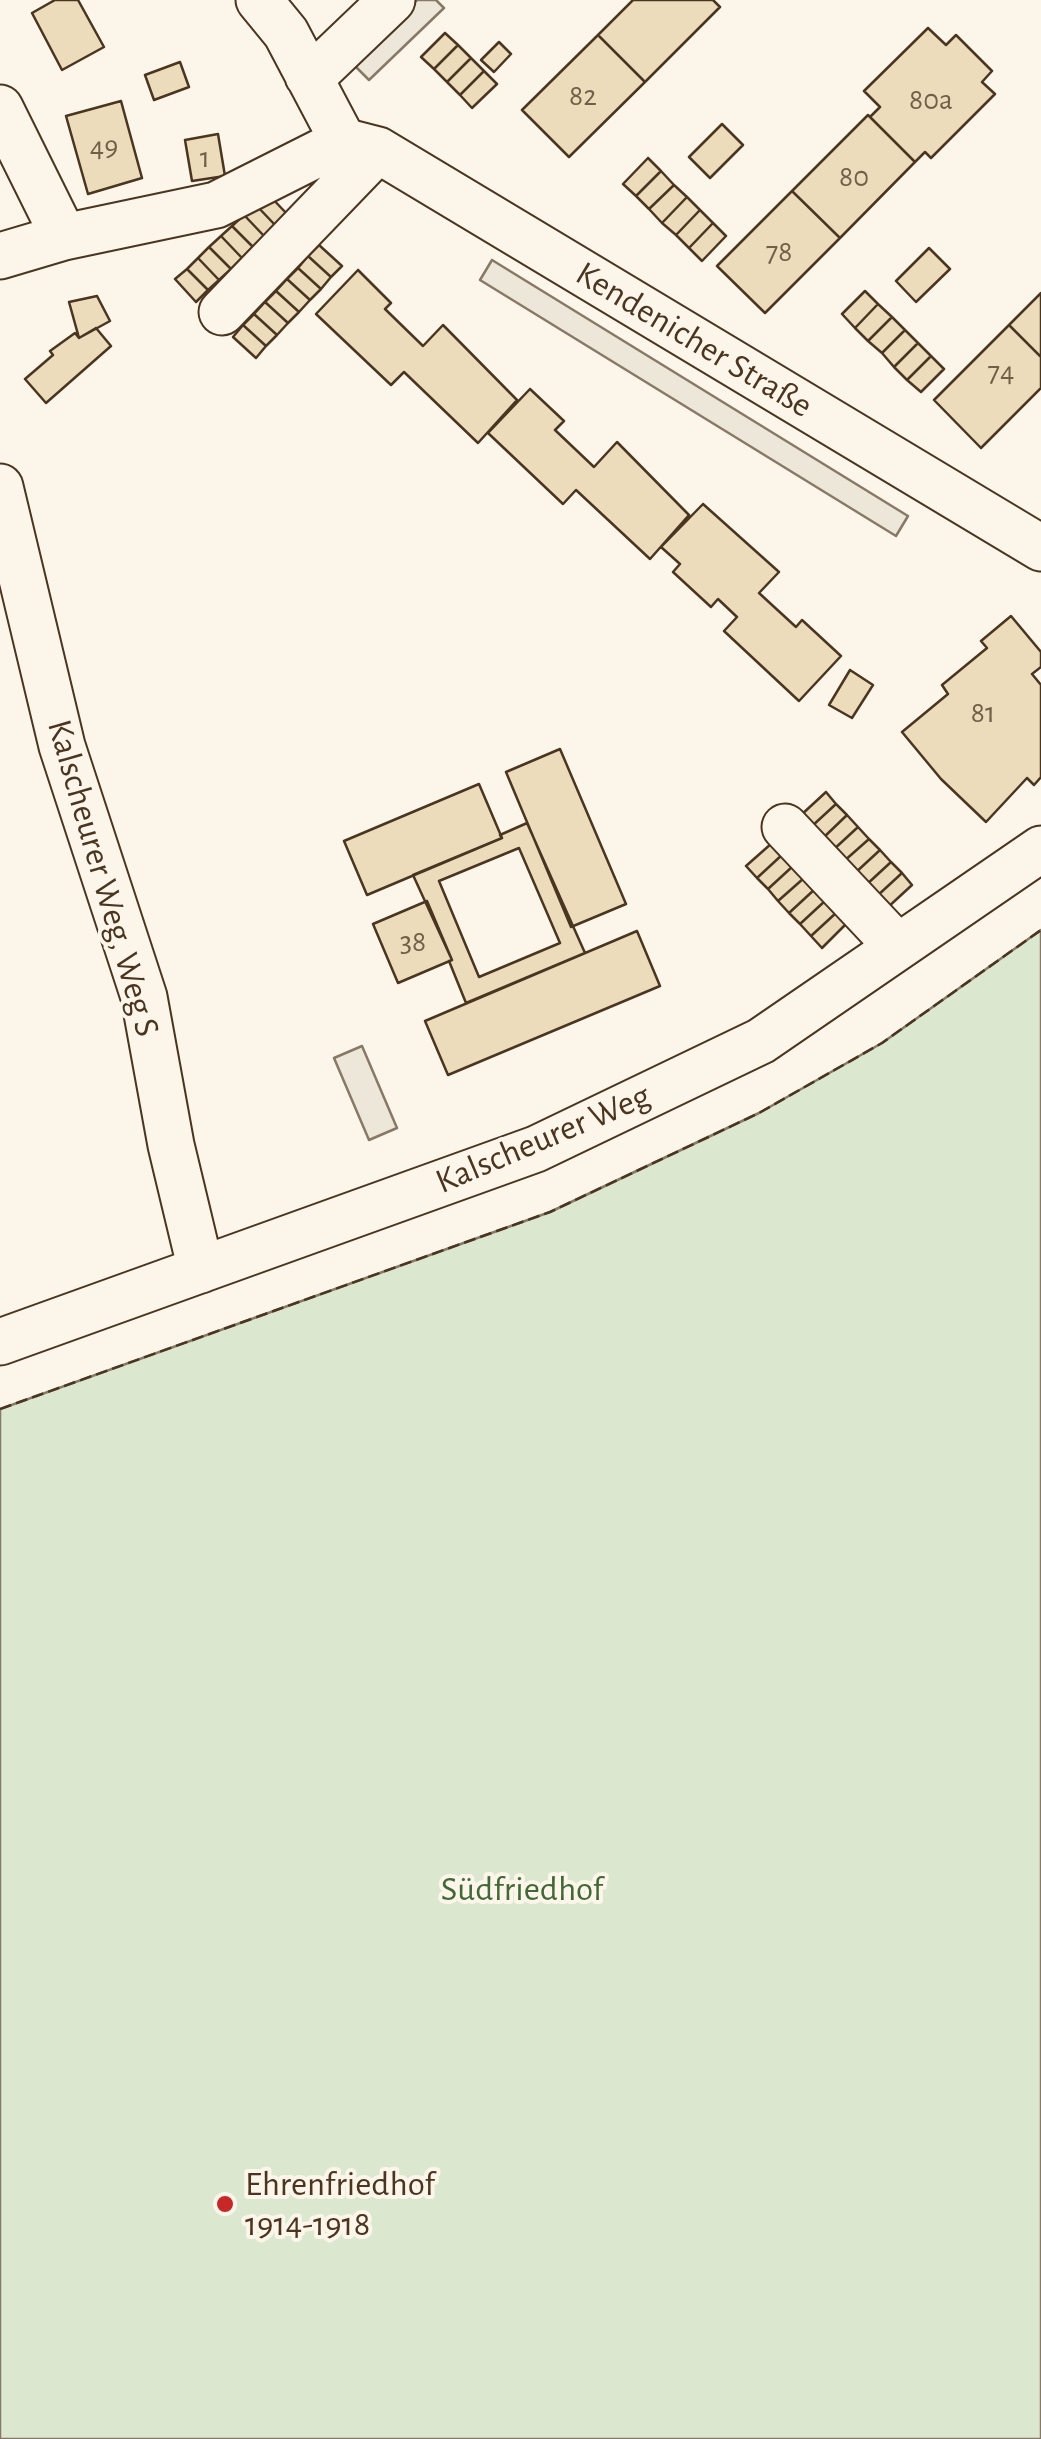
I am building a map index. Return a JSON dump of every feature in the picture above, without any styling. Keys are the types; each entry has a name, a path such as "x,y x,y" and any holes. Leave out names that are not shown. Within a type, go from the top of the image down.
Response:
{"street":[{"path":"259,0 286,33 308,76 360,145"},
{"path":"308,76 322,68 392,0"},
{"path":"0,108 64,237"},
{"path":"0,256 64,237 216,205 360,145"},
{"path":"222,312 360,145"},
{"name":"Kendenicher Straße","path":"360,145 1041,548"},
{"name":"Kalscheurer Weg, Weg S","path":"0,487 62,746 144,997 171,1144 201,1270"},
{"path":"784,827 898,948"},
{"name":"Kalscheurer Weg","path":"0,1342 536,1149 762,1042 1041,849"}],"green space":[{"name":"Südfriedhof","path":"1041,930 1041,2439 0,2439 0,1409 550,1212 759,1113 882,1043"}],"shaded area":[{"path":"417,0 436,0 444,8 369,80 352,63"},
{"path":"492,260 908,516 896,536 480,280"},
{"path":"362,1046 397,1128 369,1140 334,1058"}],"building":[{"path":"55,0 78,0 104,47 62,70 32,13"},
{"path":"633,0 713,0 720,7 645,82 598,35"},
{"path":"928,28 946,45 956,35 992,71 982,82 995,94 931,158 925,152 915,162 870,117 880,107 864,91"},
{"path":"445,33 458,45 434,69 421,57"},
{"path":"598,35 645,82 569,157 522,110"},
{"path":"499,42 511,54 494,72 481,60"},
{"path":"458,45 471,58 447,82 434,69"},
{"path":"471,58 484,71 460,95 447,82"},
{"path":"180,62 189,87 154,100 145,75"},
{"path":"484,71 497,84 472,108 460,95"},
{"path":"121,101 142,178 88,194 66,116"},
{"path":"868,115 915,162 840,238 792,191"},
{"path":"722,124 743,145 710,178 689,157"},
{"path":"218,134 225,176 192,181 185,140"},
{"path":"648,158 661,171 636,196 623,184"},
{"path":"661,171 674,185 649,209 636,196"},
{"path":"674,185 687,197 662,223 649,209"},
{"path":"792,191 840,238 765,313 717,266"},
{"path":"267,193 288,215 276,226 255,204"},
{"path":"687,197 700,210 676,235 662,223"},
{"path":"255,204 276,226 265,237 244,215"},
{"path":"700,210 713,223 689,248 676,235"},
{"path":"244,215 265,237 253,247 232,226"},
{"path":"713,223 726,236 702,261 689,248"},
{"path":"232,226 253,247 242,258 221,236"},
{"path":"221,236 242,258 231,269 209,247"},
{"path":"319,245 342,266 331,277 308,256"},
{"path":"209,247 231,269 219,280 198,258"},
{"path":"929,248 950,269 916,302 896,281"},
{"path":"308,256 331,277 321,289 298,268"},
{"path":"198,258 219,280 208,290 187,269"},
{"path":"298,268 321,289 310,300 287,279"},
{"path":"187,269 208,290 196,302 175,279"},
{"path":"358,270 391,303 385,309 423,346 443,325 517,400 478,443 404,372 391,385 316,314"},
{"path":"287,279 310,300 299,312 276,291"},
{"path":"276,291 299,312 288,323 265,302"},
{"path":"865,291 878,304 855,328 842,314"},
{"path":"1041,293 1041,357 1009,325"},
{"path":"97,296 110,321 79,338 69,302"},
{"path":"265,302 288,323 277,335 254,314"},
{"path":"878,304 892,317 868,341 855,328"},
{"path":"254,314 277,335 266,346 243,325"},
{"path":"892,317 905,330 882,353 868,341"},
{"path":"243,325 266,346 256,358 233,337"},
{"path":"1009,325 1041,357 1041,388 981,448 934,400"},
{"path":"96,328 111,346 46,403 25,379 53,355 50,351 75,333 79,338"},
{"path":"905,330 918,343 894,367 882,353"},
{"path":"918,343 931,356 907,380 894,367"},
{"path":"931,356 944,369 921,392 907,380"},
{"path":"530,389 564,421 555,430 594,467 617,442 689,515 650,559 576,490 563,504 488,433"},
{"path":"703,504 779,572 759,593 796,627 802,620 841,656 799,701 724,631 737,617 718,599 711,607 673,572 680,564 661,547"},
{"path":"1011,616 1041,652 1041,667 1032,674 1041,685 1041,777 1034,785 1027,778 986,822 941,779 902,732 948,694 942,685 987,648 981,641"},
{"path":"850,670 873,685 852,718 829,705"},
{"path":"560,749 626,904 571,927 506,772"},
{"path":"479,784 502,838 367,895 344,841"},
{"path":"826,792 836,804 811,827 800,816"},
{"path":"836,804 847,815 822,839 811,827"},
{"path":"847,815 858,827 832,851 822,839"},
{"path":"527,823 585,953 466,1003 449,961 452,960 413,875 502,838 500,835","holes":["519,848 560,943 479,977 439,881"]},
{"path":"858,827 869,839 843,862 832,851"},
{"path":"869,839 880,850 854,874 843,862"},
{"path":"772,843 783,854 757,878 746,866"},
{"path":"880,850 891,862 865,886 854,874"},
{"path":"783,854 793,866 768,889 757,878"},
{"path":"891,862 902,873 876,897 865,886"},
{"path":"793,866 804,878 778,901 768,889"},
{"path":"902,873 912,885 886,909 876,897"},
{"path":"804,878 815,889 789,913 778,901"},
{"path":"815,889 826,900 800,924 789,913"},
{"path":"826,900 837,912 811,936 800,924"},
{"path":"427,901 452,960 398,983 373,924"},
{"path":"837,912 847,923 822,948 811,936"},
{"path":"637,931 660,986 448,1075 425,1021"}],"fence":[{"path":"0,1409 550,1212 759,1113 882,1043 1041,930"}],"place":[{"name":"Ehrenfriedhof 1914-1918","path":"225,2204"}]}
